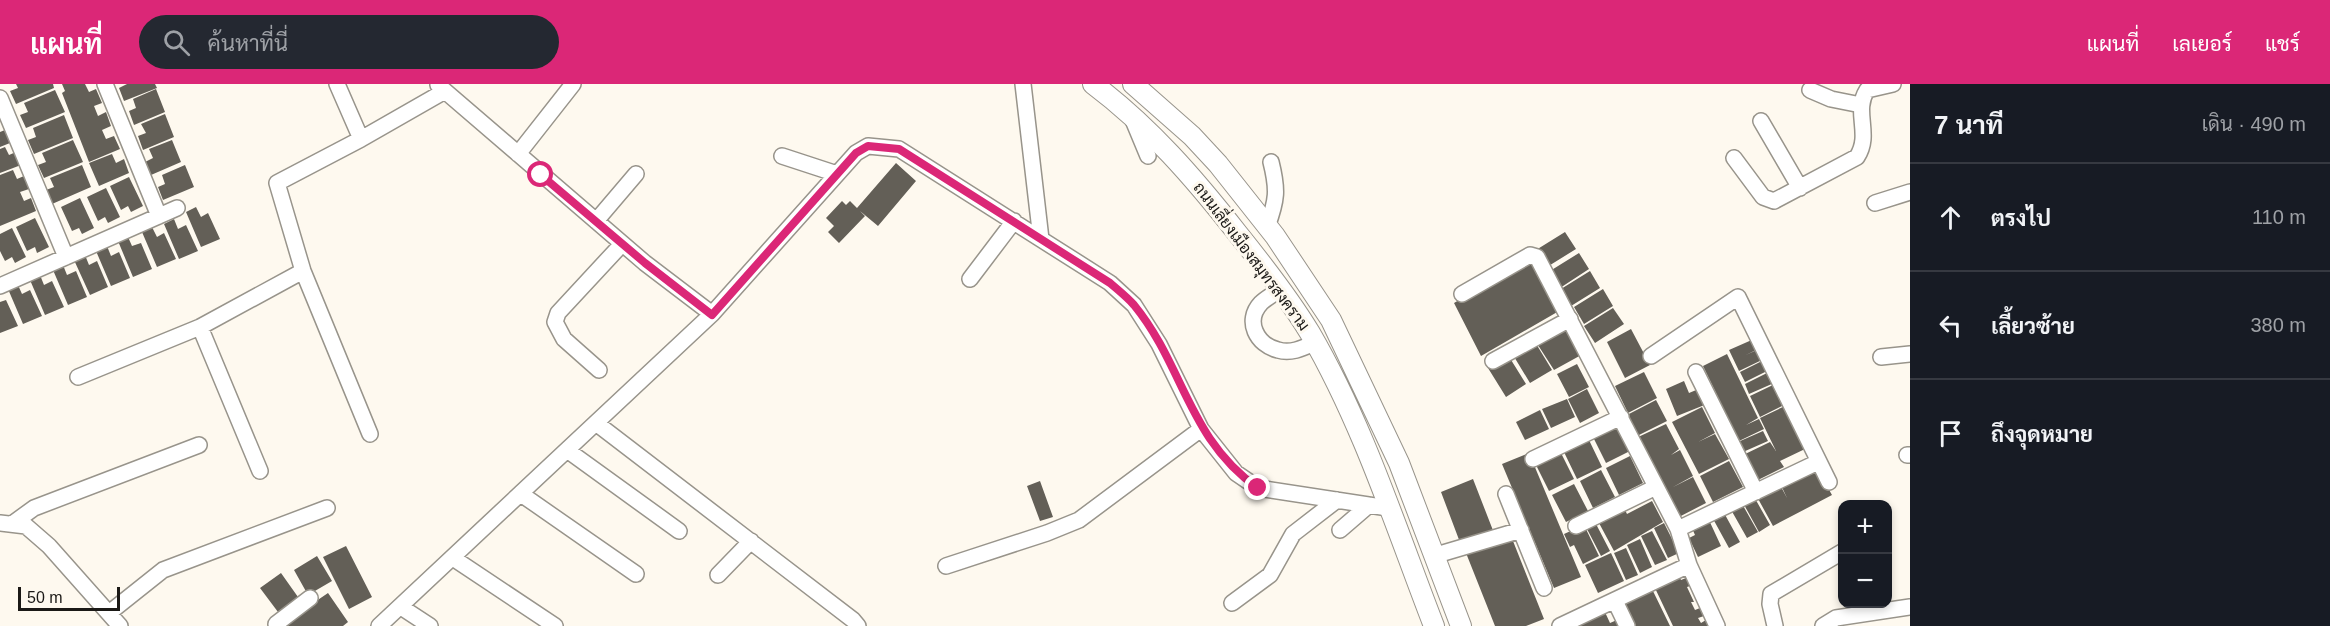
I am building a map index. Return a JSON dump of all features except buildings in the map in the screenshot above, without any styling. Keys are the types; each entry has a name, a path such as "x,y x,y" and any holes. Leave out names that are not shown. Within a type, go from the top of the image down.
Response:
{"main road":[{"name":"ถนนเลี่ยงเมืองสมุทรสงคราม","path":"1093,84 1171,153 1196,180 1280,289 1314,343 1354,422 1378,506 1434,626"},
{"name":"ถนนเลี่ยงเมืองสมุทรสงคราม","path":"1133,84 1192,136 1218,164 1267,227 1331,320 1400,463 1461,626"}],"street":[{"path":"105,84 159,216"},
{"path":"337,84 361,139"},
{"path":"518,154 573,84"},
{"path":"1023,84 1041,239"},
{"path":"1734,158 1763,197 1774,201 1857,157 1864,146 1861,100 1867,90 1893,84"},
{"path":"370,434 303,271 277,183 361,139 441,87 622,244 712,315"},
{"path":"1810,90 1831,99 1861,105"},
{"path":"0,98 66,257"},
{"path":"1133,120 1148,156"},
{"path":"1761,121 1800,188"},
{"path":"379,626 712,315 856,153 868,146 899,149 1110,283 1134,305 1159,344 1201,429 1236,473 1258,488 1378,506"},
{"path":"782,156 837,174"},
{"path":"1267,227 1277,202 1277,186 1270,162"},
{"path":"596,221 636,174"},
{"path":"1875,203 1910,192"},
{"path":"0,286 177,208"},
{"path":"970,279 1014,221"},
{"path":"599,370 564,339 555,322 558,313 622,244"},
{"path":"1462,294 1530,255 1537,257 1678,529 1689,565 1717,626"},
{"path":"78,377 200,327 303,271"},
{"path":"1280,289 1260,304 1252,320 1255,336 1264,345 1279,351 1296,351 1314,343"},
{"path":"1651,356 1738,297 1829,482"},
{"path":"1493,361 1570,319"},
{"path":"200,327 260,471"},
{"path":"1881,357 1910,354"},
{"path":"1696,372 1756,492"},
{"path":"1533,459 1621,417"},
{"path":"596,423 858,626"},
{"path":"946,566 1047,533 1079,520 1201,429"},
{"path":"6,524 34,508 199,445"},
{"path":"567,450 679,531"},
{"path":"1678,529 1818,462"},
{"path":"1576,526 1656,487"},
{"path":"521,494 636,574"},
{"path":"1506,494 1544,588"},
{"path":"1232,603 1270,575 1293,534 1338,500"},
{"path":"1340,530 1378,506"},
{"path":"109,613 163,570 327,508"},
{"path":"6,524 26,526 49,546 120,626"},
{"path":"1433,556 1521,530"},
{"path":"718,575 751,542"},
{"path":"1775,626 1770,604 1771,594 1839,554"},
{"path":"453,558 555,626"},
{"path":"1560,626 1689,565"},
{"path":"278,626 276,624 310,598"},
{"path":"1615,602 1627,626"},
{"path":"401,607 430,626"},
{"path":"1823,626 1836,618 1880,619 1910,607"}],"route":[{"path":"541,175 645,263 712,315 856,153 868,146 899,149 1110,283 1134,305 1159,344 1201,429 1236,473 1258,488"}]}
